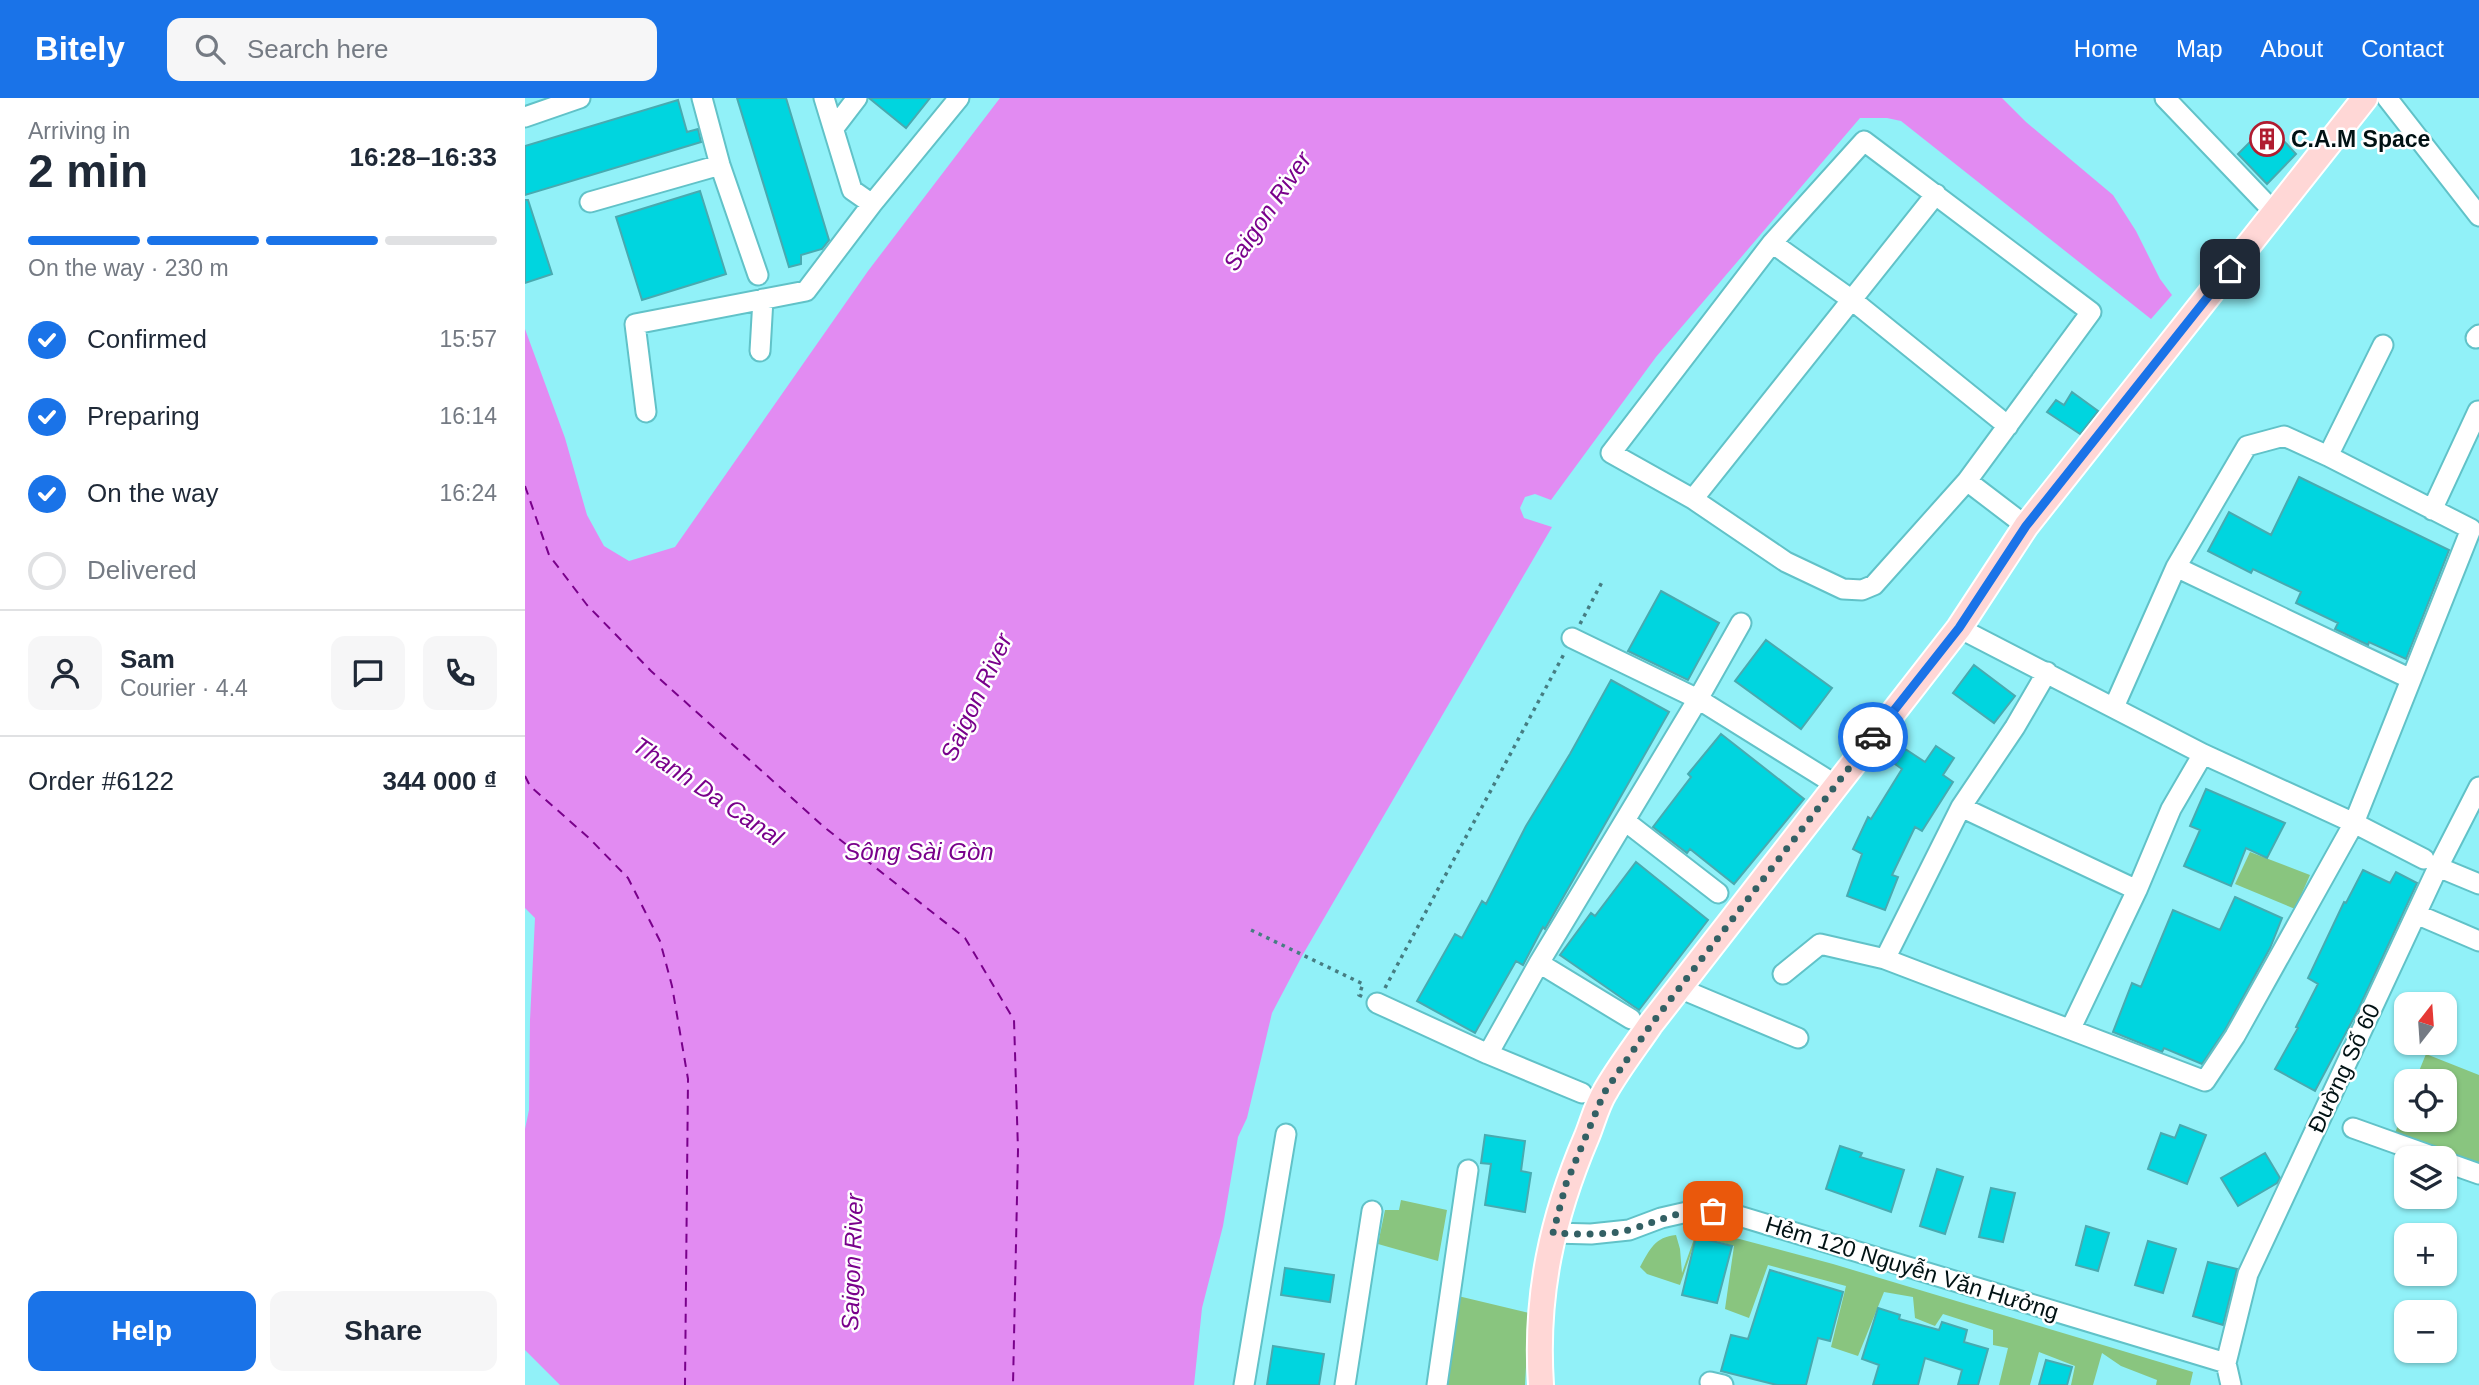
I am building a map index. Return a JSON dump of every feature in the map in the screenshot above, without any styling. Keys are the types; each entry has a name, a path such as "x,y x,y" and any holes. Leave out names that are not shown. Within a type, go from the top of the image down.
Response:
{"main road":[{"path":"1541,1385 1539,1359 1542,1291 1553,1233 1593,1094 1650,1026 1959,628 2026,526 2365,98"}],"street":[{"path":"525,117 580,98"},
{"path":"702,98 720,165 758,275"},
{"path":"824,98 852,190 872,204"},
{"path":"834,128 857,98"},
{"path":"646,412 635,324 806,291 872,204 959,98"},
{"path":"2165,98 2274,212"},
{"path":"2387,98 2479,216"},
{"path":"1864,141 1936,194 2091,312 1967,481 1874,585 1862,590 1843,589 1786,562 1693,499 1611,453 1772,243 1864,141"},
{"path":"590,202 720,165"},
{"path":"1693,499 1936,194"},
{"path":"1772,243 1852,300 2008,426"},
{"path":"760,351 763,299"},
{"path":"2328,456 2383,345"},
{"path":"2432,510 2478,411"},
{"path":"1783,974 1820,944 1885,958 2205,1081 2235,1036 2354,822 2471,529 2284,436 2247,446 2176,567 2114,707"},
{"path":"1967,481 2026,526"},
{"path":"2176,567 2411,680"},
{"path":"1488,1054 1741,623"},
{"path":"1959,628 2203,754 2354,822 2431,863 2479,884"},
{"path":"1572,638 1698,699 1836,785"},
{"path":"1885,958 1961,807 2015,727 2047,672"},
{"path":"2071,1028 2137,890 2171,809 2203,754"},
{"name":"Đường Số 60","path":"2226,1363 2248,1274 2416,914 2431,863 2479,787"},
{"path":"1961,807 2137,890"},
{"path":"1625,821 1718,893"},
{"path":"2416,914 2479,941"},
{"path":"1539,963 1631,1019"},
{"path":"1679,988 1798,1038"},
{"path":"1377,1003 1488,1054 1593,1094"},
{"path":"2353,1128 2403,1146"},
{"path":"1244,1385 1286,1134"},
{"path":"2457,1166 2479,1174"},
{"path":"1437,1385 1468,1170"},
{"name":"Hẻm 120 Nguyễn Văn Hưởng","path":"1553,1233 1591,1234 1629,1230 1661,1218 1696,1210 1730,1213 2226,1363"},
{"path":"1345,1385 1372,1211"},
{"path":"2226,1363 2231,1385"}],"path":[{"path":"1377,1003 1602,582"},
{"path":"1251,930 1363,984"}],"green space":[{"path":"2250,852 2310,875 2295,909 2235,884"},
{"path":"2426,1055 2429,1055 2479,1075 2479,1165 2457,1157 2457,1146 2429,1146 2395,1133 2457,1132 2457,1069 2420,1069"},
{"path":"1401,1200 1447,1210 1438,1261 1378,1244 1385,1210 1399,1210"},
{"path":"1713,1232 1833,1264 2193,1372 2190,1385 2156,1385 2157,1380 2121,1366 2102,1353 2093,1385 2071,1385 2075,1366 2039,1352 2030,1385 1999,1385 2008,1348 1993,1345 1993,1330 1943,1314 1935,1326 1915,1318 1913,1297 1884,1292 1858,1356 1831,1347 1846,1286 1768,1265 1749,1318 1725,1309 1734,1246 1697,1236 1680,1285 1647,1274 1640,1267 1658,1241 1676,1235 1682,1273 1695,1236"},
{"path":"1458,1296 1529,1313 1525,1385 1446,1385"}],"water":[{"name":"Sông Sài Gòn","path":"1000,98 2002,98 2026,122 2113,195 2136,231 2160,279 2172,295 2151,319 1901,121 1860,118 1656,357 1551,500 1535,494 1525,497 1520,508 1524,518 1552,527 1302,956 1272,1013 1247,1118 1238,1137 1223,1226 1202,1308 1194,1385 560,1385 525,1350 525,1129 529,1110 535,918 525,908 525,329 565,438 587,515 604,546 629,561 675,547 868,271"}],"building":[{"path":"737,98 786,98 829,240 822,249 801,255 801,264 789,267"},
{"path":"869,98 930,98 906,128"},
{"path":"678,100 687,132 698,129 701,142 525,195 525,146"},
{"name":"C.A.M Space","path":"2268,124 2296,154 2267,184 2238,154"},
{"path":"700,191 726,274 642,300 616,217"},
{"path":"525,200 528,200 552,274 525,283"},
{"path":"2072,392 2098,411 2080,434 2047,412 2056,400 2064,405"},
{"path":"2299,477 2449,550 2406,659 2335,629 2338,623 2296,603 2301,592 2253,569 2251,573 2208,551 2229,512 2271,535"},
{"path":"1661,591 1719,623 1688,680 1628,651"},
{"path":"1766,640 1832,688 1801,729 1735,681"},
{"path":"1974,665 2015,696 1994,723 1953,693"},
{"path":"1611,680 1669,712 1545,929 1543,927 1523,965 1516,961 1475,1033 1417,1001 1455,934 1462,938 1482,901 1486,904 1526,826"},
{"path":"1721,734 1804,799 1734,884 1690,849 1687,853 1653,827 1691,777 1688,774"},
{"path":"1936,746 1954,758 1943,775 1953,782 1922,831 1915,827 1892,875 1898,877 1885,910 1847,896 1862,854 1853,849 1868,817 1871,819 1902,769 1895,764 1905,749 1925,762"},
{"path":"2206,789 2285,823 2267,858 2246,848 2231,886 2184,866 2200,830 2190,826"},
{"path":"1636,862 1708,920 1639,1010 1560,955 1591,913 1595,916"},
{"path":"2363,870 2390,883 2396,872 2417,883 2358,1010 2315,1091 2275,1069 2318,984 2308,978 2344,902 2346,903"},
{"path":"2235,897 2282,918 2270,948 2225,1030 2202,1064 2164,1048 2162,1052 2113,1032 2132,983 2141,987 2173,910 2220,930"},
{"path":"2180,1125 2206,1135 2187,1184 2148,1169 2161,1133 2175,1138"},
{"path":"1485,1135 1525,1141 1521,1171 1531,1173 1525,1212 1485,1205 1491,1164 1481,1163"},
{"path":"1840,1146 1862,1153 1860,1157 1904,1170 1891,1212 1826,1189"},
{"path":"2265,1153 2280,1178 2277,1183 2238,1206 2221,1178"},
{"path":"1937,1169 1963,1177 1945,1234 1920,1226"},
{"path":"1991,1188 2015,1193 2003,1242 1979,1237"},
{"path":"2086,1226 2109,1233 2098,1271 2076,1265"},
{"path":"1696,1237 1732,1246 1717,1303 1682,1295"},
{"path":"2148,1241 2176,1249 2163,1293 2135,1285"},
{"path":"2208,1262 2237,1269 2223,1325 2193,1316"},
{"path":"1285,1268 1334,1275 1330,1302 1281,1295"},
{"path":"1770,1270 1843,1292 1830,1341 1818,1338 1806,1385 1777,1385 1721,1371 1731,1335 1748,1339"},
{"path":"1878,1308 1900,1315 1899,1319 1939,1330 1942,1322 1967,1330 1964,1342 1988,1349 1978,1385 1958,1385 1962,1370 1925,1358 1918,1385 1873,1385 1879,1365 1862,1359"},
{"path":"1273,1346 1324,1354 1319,1385 1267,1385"},
{"path":"2046,1360 2072,1367 2067,1385 2039,1385"}],"ferry route":[{"path":"525,486 549,555 587,605 651,671 824,827 965,938 1014,1020 1018,1150 1013,1385"},
{"path":"525,776 530,786 589,838 628,878 660,941 672,986 688,1079 685,1385"}],"way so far":[{"path":"1713,1211 1696,1210 1661,1218 1629,1230 1591,1234 1553,1233 1566,1184 1604,1093 1650,1026 1873,737"}],"place":[{"name":"C.A.M Space","path":"2267,139"}],"route":[{"path":"1873,737 1959,628 2026,526 2230,269"}],"water label":[{"name":"Saigon River","path":"1267,211"},
{"name":"Saigon River","path":"976,697"},
{"name":"Thanh Da Canal","path":"708,791"},
{"name":"Saigon River","path":"852,1262"}]}
